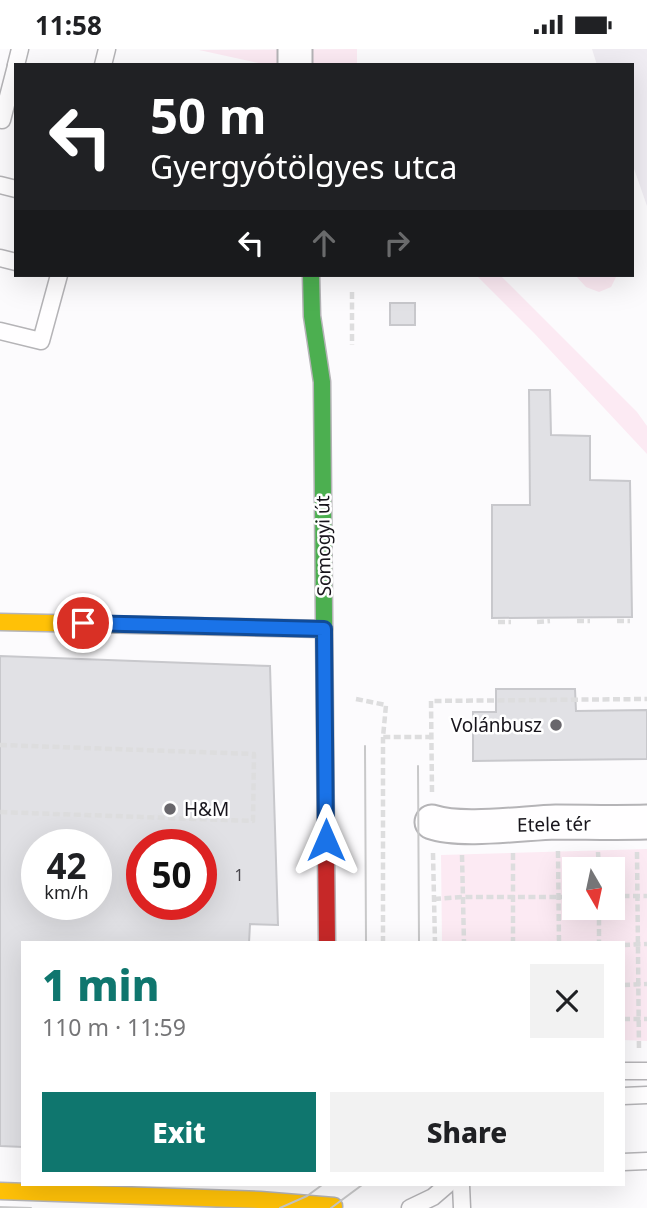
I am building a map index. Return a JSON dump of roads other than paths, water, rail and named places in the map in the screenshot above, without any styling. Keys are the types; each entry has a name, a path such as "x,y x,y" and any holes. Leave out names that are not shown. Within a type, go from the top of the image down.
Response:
{"main road":[{"name":"Somogyi út","path":"311,277 312,317 322,382 327,941"},
{"path":"0,622 324,629"},
{"path":"260,1200 287,1186"},
{"path":"0,1191 260,1200 339,1207 332,1186"}],"street":[{"name":"Etele tér","path":"447,824 642,823"}],"lane":[{"path":"6,121 14,76"},
{"path":"0,331 41,341 58,277"},
{"path":"625,1070 647,1071"},
{"path":"625,1096 647,1095"},
{"path":"625,1162 647,1161"},
{"path":"410,1208 433,1197 446,1186"},
{"path":"461,1186 462,1208"}],"tram line":[{"path":"365,746 366,941"},
{"path":"418,766 419,941"},
{"path":"280,1208 307,1196 321,1186"},
{"path":"331,1208 361,1186"},
{"path":"0,1207 31,1208"}],"place":[{"name":"Volánbusz","path":"556,725"},
{"name":"H&M","path":"170,809"}]}
